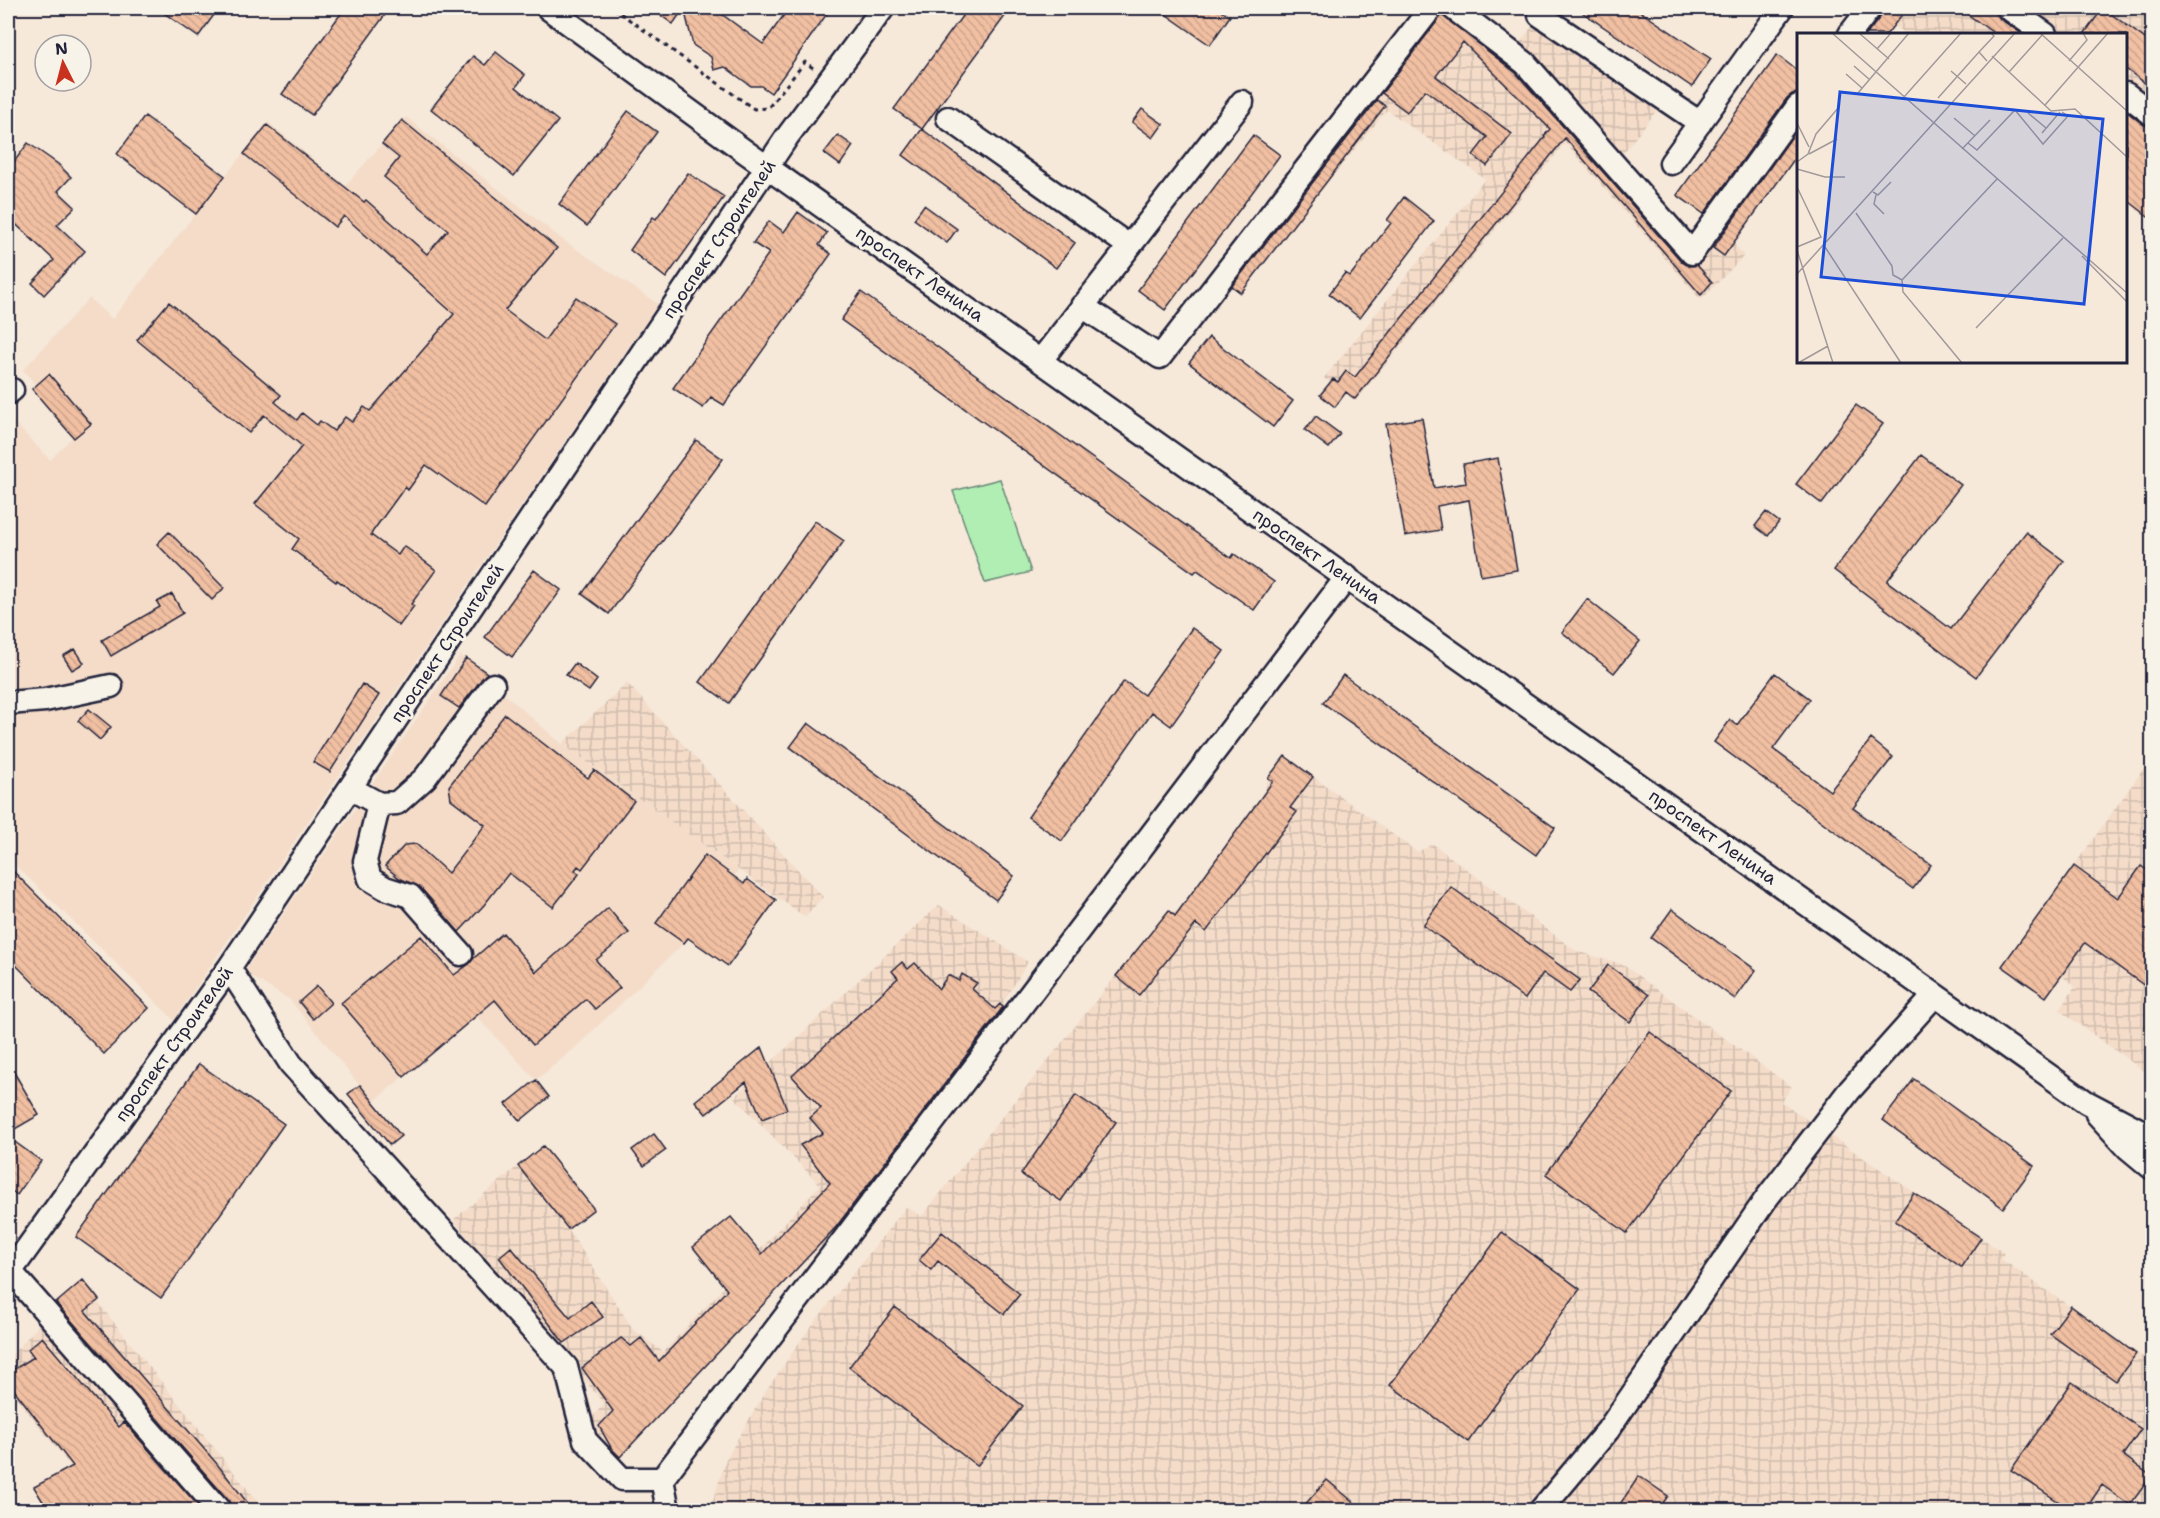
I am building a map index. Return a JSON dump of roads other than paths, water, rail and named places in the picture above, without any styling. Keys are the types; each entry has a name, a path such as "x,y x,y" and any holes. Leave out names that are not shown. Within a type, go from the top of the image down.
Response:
{"street":[{"name":"проспект Ленина","path":"548,8 2086,1102 2141,1131 2152,1140"},
{"name":"проспект Строителей","path":"9,1273 229,968 768,166 883,8"},
{"path":"1082,306 1160,357 1431,8"},
{"path":"1453,8 1525,63 1692,253 1797,107"},
{"path":"1671,163 1782,8"},
{"path":"1851,33 1870,8"},
{"path":"2008,8 2044,33"},
{"path":"1540,15 1700,123"},
{"path":"2127,95 2152,114"},
{"path":"1041,360 1242,102"},
{"path":"948,118 1129,246"},
{"path":"668,1510 662,1479 1347,577"},
{"path":"350,788 379,804 397,803 425,778 493,685"},
{"path":"8,703 45,700 111,686"},
{"path":"379,804 365,861 370,879 385,888 410,896 461,954"},
{"path":"229,968 291,1064 566,1367 585,1440 622,1479 662,1479"},
{"path":"1541,1510 1608,1430 1766,1199 1849,1091 1935,995"},
{"name":"проспект Ленина","path":"2086,1102 2128,1148 2152,1168"},
{"path":"9,1273 219,1510"}]}
